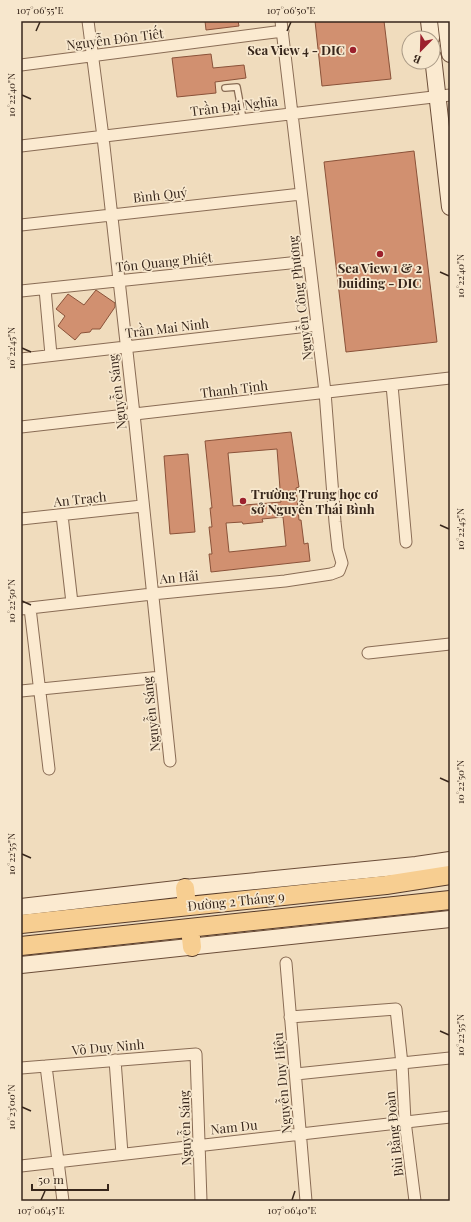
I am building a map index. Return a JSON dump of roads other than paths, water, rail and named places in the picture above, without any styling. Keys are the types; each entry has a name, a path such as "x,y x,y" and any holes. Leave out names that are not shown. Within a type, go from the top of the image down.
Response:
{"main road":[{"path":"446,21 450,54"},
{"path":"437,70 444,96 450,207"},
{"name":"Đường 2 Tháng 9","path":"21,907 185,888 416,865 450,860"},
{"name":"Đường 2 Tháng 9","path":"21,924 386,884 450,875"},
{"path":"185,888 187,906"},
{"name":"Đường 2 Tháng 9","path":"21,946 450,900"},
{"path":"21,964 450,919"},
{"path":"190,928 192,947"}],"street":[{"name":"Nguyễn Sáng","path":"88,21 94,56 125,347 134,414 142,506 170,761"},
{"name":"Nguyễn Đôn Tiết","path":"21,65 94,56 282,26"},
{"name":"Nguyễn Công Phương","path":"282,26 325,392 338,549 342,563 339,571"},
{"name":"Trần Đại Nghĩa","path":"21,146 444,96"},
{"name":"Bình Quý","path":"21,225 301,194"},
{"name":"Tôn Quang Phiệt","path":"21,291 309,261"},
{"path":"45,289 51,355"},
{"name":"Trần Mai Ninh","path":"21,359 316,325"},
{"name":"Thanh Tịnh","path":"21,427 450,378"},
{"path":"392,384 406,542"},
{"name":"An Trạch","path":"21,519 142,506"},
{"path":"62,515 72,603"},
{"name":"An Hải","path":"26,608 278,581 331,574 339,571"},
{"path":"26,608 40,689 49,769"},
{"path":"368,653 450,644"},
{"path":"21,691 161,677"},
{"name":"Nguyễn Duy Hiệu","path":"286,963 306,1201"},
{"name":"Bùi Bằng Đoàn","path":"290,1017 396,1009 402,1064 405,1121 415,1201"},
{"name":"Nguyễn Sáng","path":"196,1054 201,1201"},
{"name":"Võ Duy Ninh","path":"21,1068 196,1054"},
{"path":"296,1074 450,1058"},
{"path":"115,1060 122,1154"},
{"path":"46,1066 63,1201"},
{"name":"Nam Du","path":"21,1166 450,1116"}],"lane":[{"path":"224,88 237,87 243,119"}],"place":[{"name":"Sea View 4 - DIC","path":"353,50"},
{"name":"Sea View 1 & 2 buiding - DIC","path":"380,254"},
{"name":"Trường Trung học cơ sở Nguyễn Thái Bình","path":"243,501"}]}
